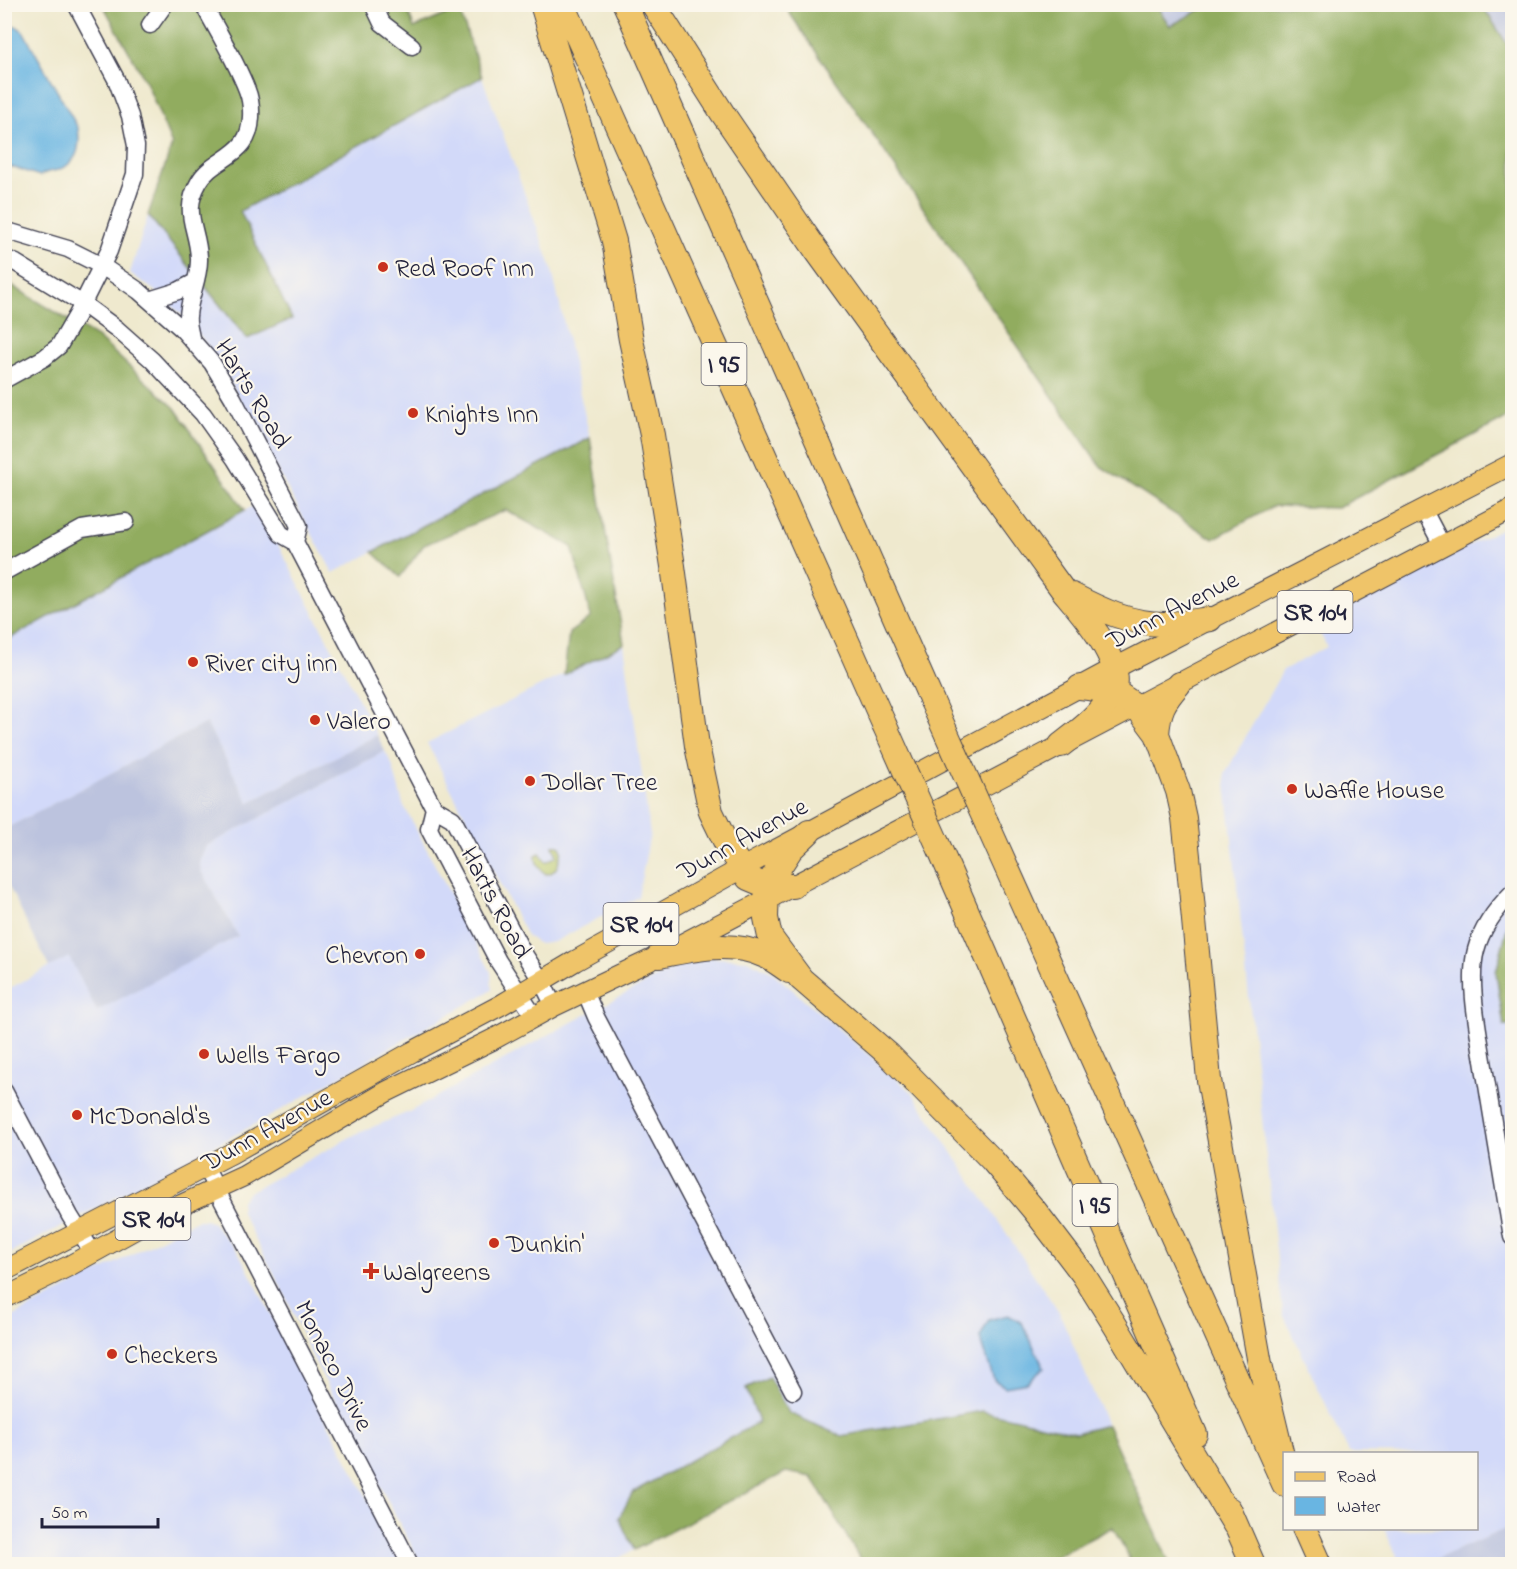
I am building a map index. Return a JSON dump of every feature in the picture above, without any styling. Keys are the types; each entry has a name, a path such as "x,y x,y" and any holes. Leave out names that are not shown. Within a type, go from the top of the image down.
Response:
{"highway":[{"path":"542,4 614,241 631,340 652,435 703,778 711,812 741,868 748,878 767,893"},
{"name":"I 95","path":"563,4 938,845 1253,1564"},
{"name":"I 95","path":"625,4 931,699 1283,1482"},
{"path":"653,4 723,114 816,250 1062,590 1096,631 1108,652 1114,680 1157,734 1178,791 1184,818 1209,1080 1258,1354 1283,1460"},
{"path":"1062,590 1099,609 1131,620 1164,624 1210,620"},
{"path":"1080,687 1114,680"},
{"path":"1061,745 1099,714 1114,680"},
{"path":"1157,734 1159,714 1169,695 1179,684"},
{"path":"801,978 770,937 766,918 767,893 791,849 809,832"},
{"path":"767,893 792,886"},
{"path":"659,956 705,947 726,947 764,955 801,978 888,1053 992,1160 1083,1274 1116,1325 1235,1525"},
{"path":"1305,1530 1320,1564"}],"main road":[{"name":"Dunn Avenue","path":"1114,680 1210,620 1512,464"},
{"name":"SR 104","path":"792,886 1512,509"},
{"name":"Dunn Avenue","path":"4,1271 205,1167 542,982 575,961 741,868 1080,687"},
{"name":"Dunn Avenue","path":"4,1298 93,1253 168,1211 254,1170 386,1092 492,1040 554,1005 659,956 767,893"}],"street":[{"path":"4,380 45,358 59,346 109,251 135,174 136,146 130,116 116,79 76,4"},
{"path":"150,25 165,4"},
{"path":"191,339 187,318 200,260 197,241 190,221 192,201 199,182 213,166 243,143 250,128 251,109 248,92 203,4"},
{"path":"373,4 382,23 412,46"},
{"name":"Harts Road","path":"4,230 68,249 102,266 149,300 181,328 212,363 233,399 299,526 295,542"},
{"name":"Harts Road","path":"4,258 83,304 117,329 152,360 203,414 235,459 281,534 295,542 434,808 453,819 521,949 554,1005"},
{"path":"149,300 178,291 195,282"},
{"path":"1424,511 1442,545"},
{"path":"4,572 82,529 126,522"},
{"name":"Harts Road","path":"434,808 429,829 498,961 534,1016"},
{"path":"1512,893 1500,905 1485,927 1475,951 1473,972 1476,1018 1512,1237"},
{"path":"585,991 596,1017 793,1391"},
{"path":"4,1091 93,1253"},
{"name":"Monaco Drive","path":"205,1167 410,1564"}],"shaded area":[{"path":"1156,5 1209,5 1169,26"},
{"path":"1482,5 1512,5 1512,52"},
{"path":"482,77 551,266 590,438 333,573 222,367 182,315 130,273 148,215 247,339 291,319 240,211"},
{"path":"257,504 377,735 249,803 206,723 5,829 5,641"},
{"path":"1512,523 1512,919 1509,921 1503,1026 1512,1024 1512,1098 1510,1103 1512,1112 1512,1526 1425,1564 1401,1564 1384,1530 1478,1530 1478,1452 1349,1452 1283,1314 1225,774 1283,670 1327,647 1316,625"},
{"path":"624,644 650,834 638,897 554,942 539,944 527,936 427,743"},
{"path":"206,723 249,803 377,735 385,751 206,846 199,861 201,871 238,936 97,1011 69,957 49,967 5,879 5,829"},
{"path":"385,751 392,764 403,804 491,972 492,990 265,1119 5,1256 5,991 69,956 97,1010 238,936 201,871 199,861 206,846"},
{"path":"703,957 748,960 773,973 912,1092 1060,1314 1107,1425 1076,1433 982,1411 841,1436 789,1413 769,1378 759,1422 633,1492 619,1518 634,1550 608,1564 421,1564 309,1350 283,1291 241,1212 241,1201 247,1193 358,1133 409,1112 572,1022 684,963"},
{"path":"197,1220 213,1223 239,1253 402,1564 5,1564 5,1321"},
{"path":"1512,1526 1512,1564 1425,1564"}],"green space":[{"path":"103,5 406,5 414,28 459,9 482,77 240,211 292,319 247,339 148,215 172,145 147,84"},
{"path":"784,5 1156,5 1170,26 1209,5 1482,5 1512,52 1512,415 1337,508 1274,506 1213,539 1100,466"},
{"path":"4,281 97,337 175,408 245,510 5,641"},
{"path":"590,438 624,644 564,675 569,633 591,617 572,547 506,510 424,545 400,577 373,552"},
{"path":"553,845 559,845 562,851 556,869 546,874 538,866 536,855 540,853 546,862 557,856"},
{"path":"1512,919 1512,1024 1504,1026 1496,972 1509,921"},
{"path":"769,1377 789,1413 841,1436 982,1411 1076,1433 1107,1425 1170,1564 1132,1564 1113,1527 1041,1564 863,1564 812,1477 786,1472 634,1550 619,1518 633,1492 759,1422 746,1388"}],"water":[{"path":"5,26 16,26 23,31 78,128 79,143 76,156 68,165 40,176 5,165"},
{"path":"1008,1315 1022,1323 1044,1368 1027,1383 1005,1387 994,1380 980,1337 989,1320"}],"place":[{"name":"Red Roof Inn","path":"383,267"},
{"name":"Knights Inn","path":"413,413"},
{"name":"River city inn","path":"193,662"},
{"name":"Valero","path":"315,720"},
{"name":"Dollar Tree","path":"530,781"},
{"name":"Waffle House","path":"1292,789"},
{"name":"Chevron","path":"420,954"},
{"name":"Wells Fargo","path":"204,1054"},
{"name":"McDonald's","path":"77,1115"},
{"name":"Dunkin'","path":"494,1243"},
{"name":"Walgreens","path":"371,1271"},
{"name":"Checkers","path":"112,1354"}]}
